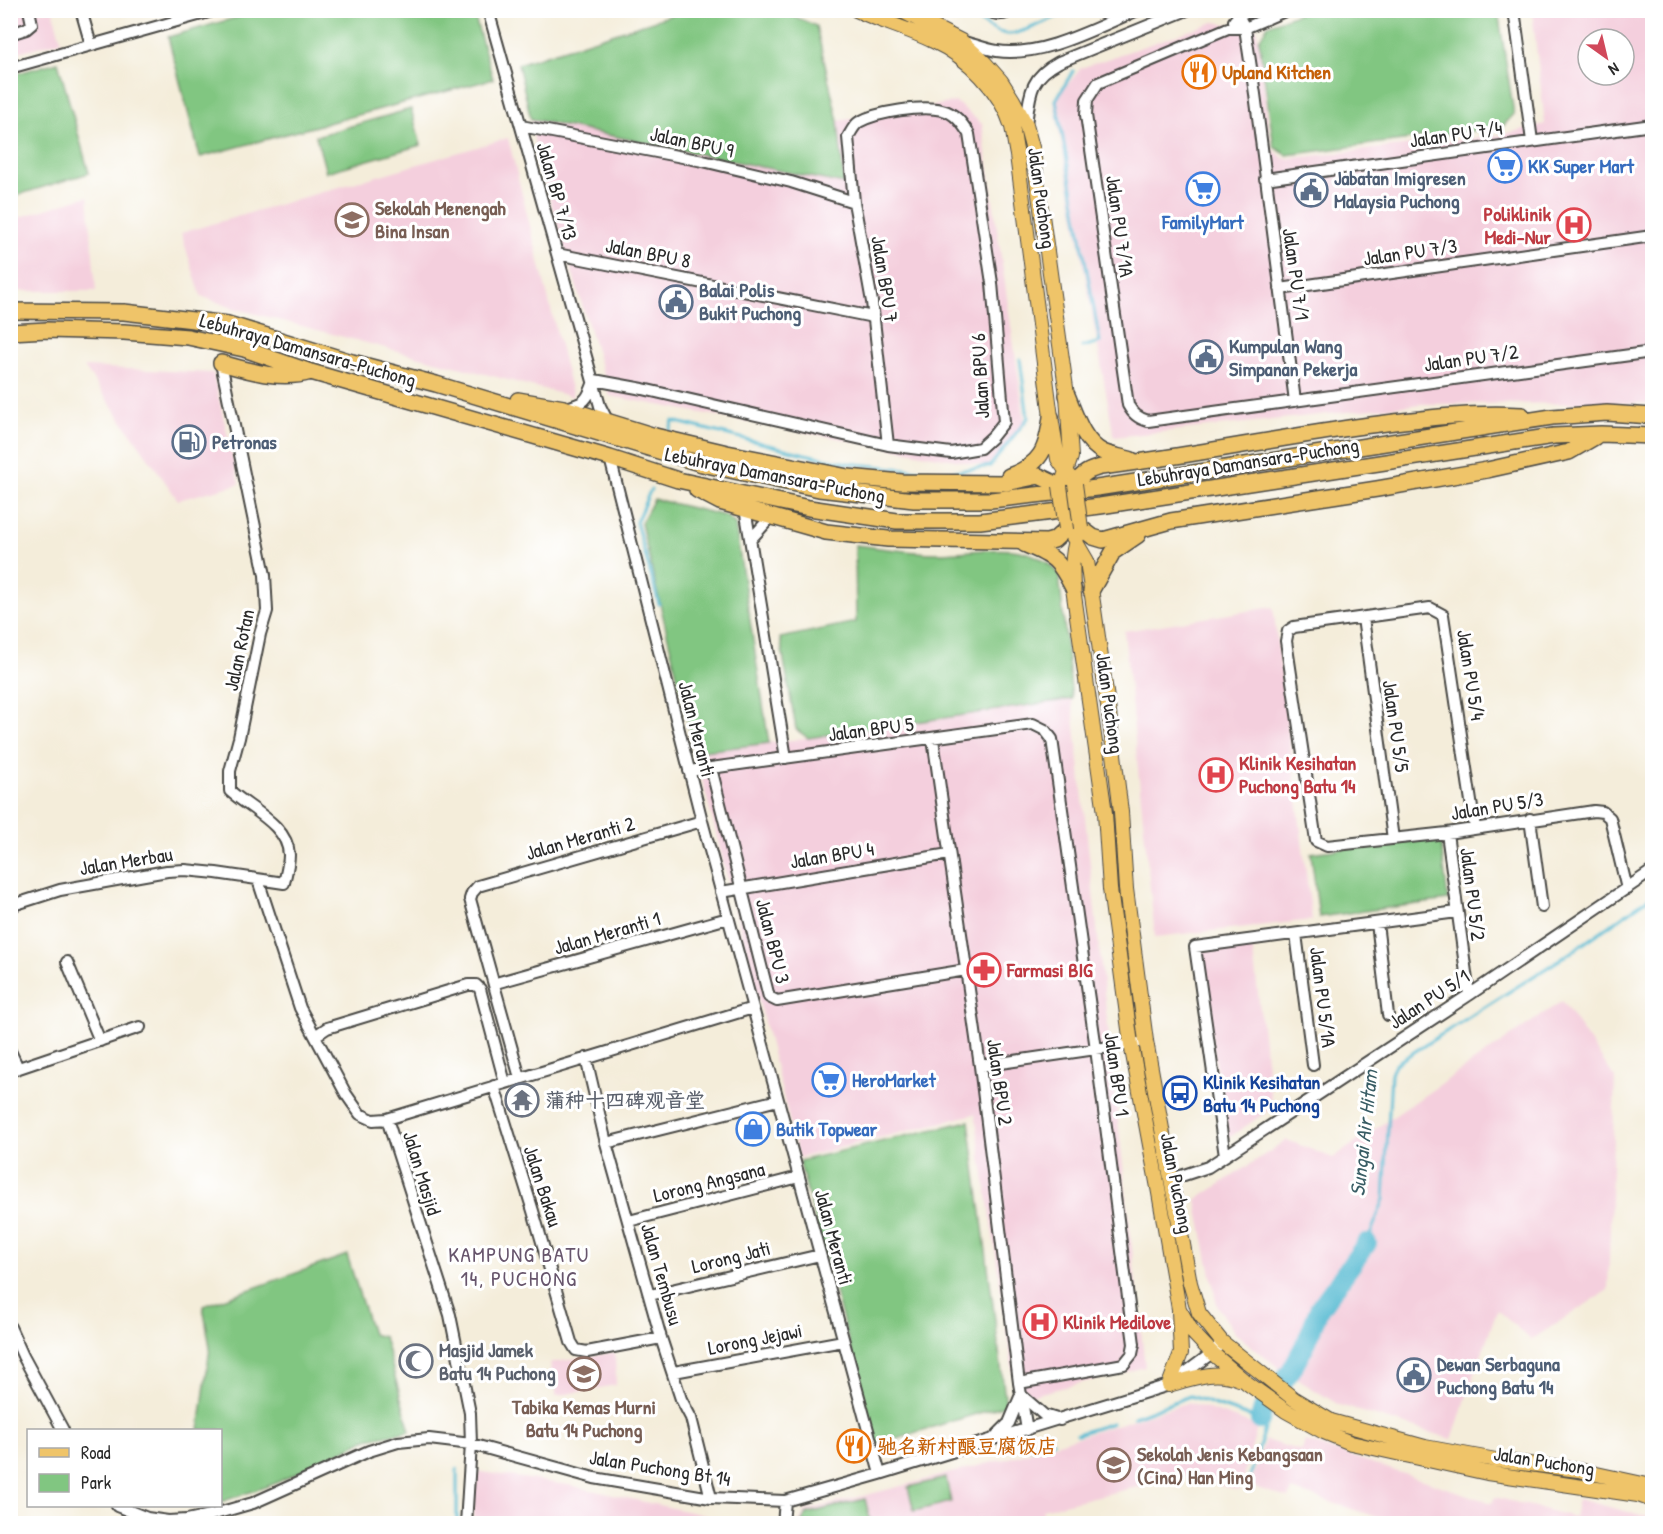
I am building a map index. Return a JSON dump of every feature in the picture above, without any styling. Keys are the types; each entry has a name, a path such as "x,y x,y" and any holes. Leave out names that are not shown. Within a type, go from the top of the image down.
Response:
{"highway":[{"name":"Lebuhraya Damansara–Puchong","path":"10,311 124,312 228,324 702,464 819,489 914,500 991,500 1097,488 1552,417 1607,413 1653,416"},
{"name":"Lebuhraya Damansara–Puchong","path":"10,332 47,330 188,337 244,349 310,372 610,458 678,480 809,508 897,520 980,521 1100,506 1554,436 1600,434 1653,436"},
{"path":"221,363 279,376 298,376 310,372"},
{"path":"436,384 564,408 727,453 848,477 902,482 1006,483 1039,476 1068,480 1090,470 1441,415 1492,414 1552,417"},
{"path":"1066,395 1079,424 1090,440 1103,452 1141,462"},
{"path":"983,483 1020,472 1031,466 1040,456 1048,439 1051,417"},
{"path":"678,480 720,502 826,532 888,539 1047,542 1074,532 1103,540 1171,521 1487,470 1569,452 1600,434"},
{"path":"1091,591 1113,552 1130,539 1171,521"},
{"path":"1018,541 1051,556 1061,565 1073,588"}],"main road":[{"name":"Jalan Puchong","path":"856,10 934,41 960,58 990,87 1002,105 1012,127 1051,417 1058,459 1068,480"},
{"name":"Jalan Puchong","path":"900,10 961,41 1001,81 1014,100 1026,125 1033,151 1066,395 1071,457 1068,480 1074,532 1073,588 1105,813 1110,889 1131,1044 1160,1193 1179,1309 1193,1333 1212,1353 1290,1405 1324,1432 1351,1443 1487,1473 1638,1495 1653,1500"},
{"name":"Jalan Puchong","path":"1074,532 1087,561 1109,713 1126,889 1146,1041 1191,1283 1199,1313 1254,1381"},
{"path":"1169,1385 1181,1353 1179,1309"},
{"path":"1169,1385 1215,1373 1254,1381"},
{"name":"Jalan Puchong","path":"1290,1405 1331,1421 1425,1447 1496,1460 1578,1470 1653,1486"}],"street":[{"path":"10,33 26,29 32,24 28,10"},
{"path":"81,10 91,45"},
{"path":"10,68 216,10"},
{"name":"Jalan BP 7/13","path":"488,10 600,406 608,422"},
{"path":"992,12 1005,14 1014,10"},
{"path":"961,41 996,51 1032,50 1055,44 1138,10"},
{"path":"1026,125 1030,93 1044,70 1187,10"},
{"path":"1228,28 1237,13 1251,10"},
{"name":"Jalan PU 7/1A","path":"1287,10 1245,28 1228,28 1098,83 1087,100 1086,115 1128,405 1139,418 1148,421 1295,401"},
{"path":"1515,10 1532,141"},
{"name":"Jalan PU 7/1","path":"1237,13 1245,28 1295,401"},
{"name":"Jalan BPU 6","path":"594,380 643,388 888,445 951,453 980,447 992,437 1004,422 992,283 969,134 960,120 942,110 919,109 884,114 857,123"},
{"name":"Jalan BPU 7","path":"857,123 848,136 854,202 873,317 888,445"},
{"name":"Jalan PU 7/4","path":"1265,179 1653,124"},
{"name":"Jalan BPU 9","path":"521,126 714,164 791,182 854,202"},
{"name":"Jalan PU 7/3","path":"1280,289 1653,236"},
{"name":"Jalan BPU 8","path":"556,254 873,317"},
{"name":"Jalan PU 7/2","path":"1295,401 1653,352"},
{"name":"Jalan Rotan","path":"221,363 265,575 267,611 230,771 230,791 244,804 275,825 285,837 289,857 284,883"},
{"path":"564,408 583,402 589,396 594,380"},
{"name":"Jalan Meranti","path":"610,458 702,821 880,1474"},
{"path":"745,508 786,758"},
{"path":"751,539 776,518"},
{"name":"Jalan PU 5/4","path":"1316,841 1286,641 1288,631 1294,627 1430,608 1443,615 1475,828"},
{"name":"Jalan PU 5/5","path":"1363,618 1394,839"},
{"name":"Jalan BPU 5","path":"689,771 1033,724 1045,730 1052,740"},
{"name":"Jalan BPU 2","path":"933,739 980,1066 1027,1430"},
{"name":"Jalan BPU 1","path":"1020,1389 1078,1372 1124,1364 1132,1354 1134,1344 1096,1049 1052,740"},
{"name":"Jalan BPU 3","path":"711,768 769,997 777,1001 966,970"},
{"name":"Jalan PU 5/3","path":"1316,841 1327,846 1447,833 1594,811 1603,812 1610,818 1627,889"},
{"path":"1530,819 1542,907"},
{"name":"Jalan Meranti 2","path":"495,983 470,899 478,886 702,821"},
{"name":"Jalan PU 5/2","path":"1447,833 1469,995"},
{"name":"Jalan BPU 4","path":"721,892 949,854"},
{"name":"Jalan Merbau","path":"10,906 60,890 185,870 284,883"},
{"name":"Jalan PU 5/1","path":"1173,1179 1208,1167 1653,871"},
{"name":"Jalan Masjid","path":"258,880 297,998 346,1094 360,1114 373,1120 387,1119 450,1315 470,1413 471,1444 466,1524"},
{"path":"1225,1156 1195,947 1457,912"},
{"name":"Jalan Meranti 1","path":"495,983 728,918"},
{"path":"1377,923 1388,1015"},
{"name":"Jalan PU 5/1A","path":"1296,934 1313,1065"},
{"path":"68,962 100,1041"},
{"path":"495,983 520,1078"},
{"path":"315,1036 327,1028 468,985 476,985 480,989 499,1084"},
{"path":"387,1119 753,1008"},
{"path":"10,1052 14,1070 140,1027"},
{"path":"980,1066 1146,1041"},
{"name":"Jalan Tembusu","path":"586,1058 606,1143 661,1338 681,1399 691,1418 711,1498"},
{"name":"Jalan Bakau","path":"499,1084 533,1211 571,1341 576,1350 587,1352 661,1338"},
{"path":"606,1143 777,1100"},
{"name":"Lorong Angsana","path":"629,1221 799,1178"},
{"name":"Lorong Jati","path":"650,1295 820,1254"},
{"path":"10,1327 62,1429"},
{"name":"Lorong Jejawi","path":"674,1372 843,1341"},
{"name":"Jalan Puchong Bt 14","path":"120,1507 147,1518 187,1520 253,1503 369,1451 398,1442 429,1440 471,1444 594,1478 711,1498 785,1501 993,1438 1027,1430 1169,1385 1212,1353 1221,1342"},
{"path":"993,1438 1009,1423 1020,1389 1044,1415 1060,1420"},
{"path":"783,1524 785,1501"}],"shaded area":[{"path":"11,11 53,11 61,41 11,54"},
{"path":"1532,11 1652,11 1652,403 1421,404 1114,437 1054,101 1081,68 1214,22 1257,29 1271,148 1285,159 1501,135 1545,124"},
{"path":"956,102 982,124 1025,423 987,466 610,396 536,154 531,119 843,183 838,121"},
{"path":"508,138 573,397 233,308 201,296 181,233"},
{"path":"88,196 96,291 11,291 11,220"},
{"path":"84,367 213,373 239,484 178,500"},
{"name":"Klinik Kesihatan Puchong Batu 14","path":"1273,607 1312,920 1155,937 1124,631"},
{"path":"1072,699 1145,1367 1017,1399 975,1114 799,1158 695,752 808,738"},
{"path":"1252,944 1272,1108 1227,1139 1199,951"},
{"path":"1562,1001 1615,1078 1608,1290 1531,1340 1497,1310 1452,1439 1339,1405 1279,1368 1235,1333 1217,1305 1196,1200 1287,1140 1333,1158"},
{"name":"Tabika Kemas Murni Batu 14 Puchong","path":"615,1352 616,1385 556,1396 550,1363"},
{"name":"Sekolah Jenis Kebangsaan (Cina) Han Ming","path":"1189,1402 1254,1425 1257,1429 1239,1491 1185,1476 1042,1509 1045,1523 798,1524 805,1511 1020,1455"},
{"path":"1265,1440 1302,1451 1305,1441 1492,1503 1495,1497 1574,1517 1578,1499 1652,1518 1652,1523 1396,1523 1292,1490 1289,1498 1250,1486"},
{"path":"476,1471 568,1485 722,1519 777,1523 473,1523"}],"green space":[{"path":"263,10 473,11 493,79 200,157 168,37"},
{"path":"687,10 782,11 816,26 838,121 844,184 531,119 518,64"},
{"path":"1304,11 1498,11 1514,114 1502,127 1287,155 1274,147 1259,40 1268,25"},
{"path":"58,62 89,173 11,197 11,75"},
{"path":"411,109 421,145 326,172 316,136"},
{"path":"654,499 726,516 735,524 769,743 695,752 641,523"},
{"path":"855,545 928,553 1003,549 1034,555 1047,563 1059,575 1072,699 808,738 796,729 780,638 856,622"},
{"path":"1440,836 1448,900 1319,917 1311,853"},
{"path":"969,1121 1006,1405 877,1444 799,1161"},
{"path":"347,1255 372,1334 384,1337 410,1431 367,1439 274,1484 222,1502 222,1429 199,1429 210,1347 203,1306"},
{"path":"946,1478 951,1502 914,1511 908,1487"},
{"path":"865,1499 871,1523 801,1523 806,1514"}],"waterway":[{"path":"966,10 991,28 1008,34 1030,28 1071,10"},
{"path":"1073,71 1056,100 1100,342 1082,347"},
{"path":"670,430 673,421 847,463 944,473 990,466 1028,418 1020,359"},
{"path":"651,489 636,522 659,604"},
{"name":"Sungai Air Hitam","path":"1367,1243 1384,1199 1391,1074 1395,1064 1567,955 1652,896"},
{"name":"Sungai Air Hitam","path":"1260,1420 1263,1409 1292,1369 1307,1341 1319,1309 1367,1243"},
{"name":"Sungai Air Hitam","path":"1134,1417 1190,1396 1260,1420 1265,1429 1246,1489"},
{"name":"Sungai Air Hitam","path":"1077,1434 1112,1423"},
{"name":"Sungai Air Hitam","path":"1031,1448 1053,1441"},
{"name":"Sungai Air Hitam","path":"457,1469 457,1524"}],"place":[{"name":"Upland Kitchen","path":"1199,72"},
{"name":"KK Super Mart","path":"1505,166"},
{"name":"FamilyMart","path":"1203,189"},
{"name":"Jabatan Imigresen Malaysia Puchong","path":"1311,190"},
{"name":"Sekolah Menengah Bina Insan","path":"352,220"},
{"name":"Poliklinik Medi-Nur","path":"1574,225"},
{"name":"Balai Polis Bukit Puchong","path":"676,302"},
{"name":"Kumpulan Wang Simpanan Pekerja","path":"1206,357"},
{"name":"Petronas","path":"189,442"},
{"name":"Klinik Kesihatan Puchong Batu 14","path":"1216,775"},
{"name":"Farmasi BIG","path":"984,970"},
{"name":"HeroMarket","path":"829,1080"},
{"name":"Klinik Kesihatan Batu 14 Puchong","path":"1180,1093"},
{"name":"蒲种十四碑观音堂","path":"522,1100"},
{"name":"Butik Topwear","path":"753,1129"},
{"name":"Klinik Medilove","path":"1040,1322"},
{"name":"Masjid Jamek Batu 14 Puchong","path":"416,1361"},
{"name":"Tabika Kemas Murni Batu 14 Puchong","path":"584,1374"},
{"name":"Dewan Serbaguna Puchong Batu 14","path":"1414,1375"},
{"name":"驰名新村酿豆腐饭店","path":"854,1446"},
{"name":"Sekolah Jenis Kebangsaan (Cina) Han Ming","path":"1114,1465"}],"district":[{"name":"KAMPUNG BATU 14, PUCHONG","path":"519,1267"}]}
